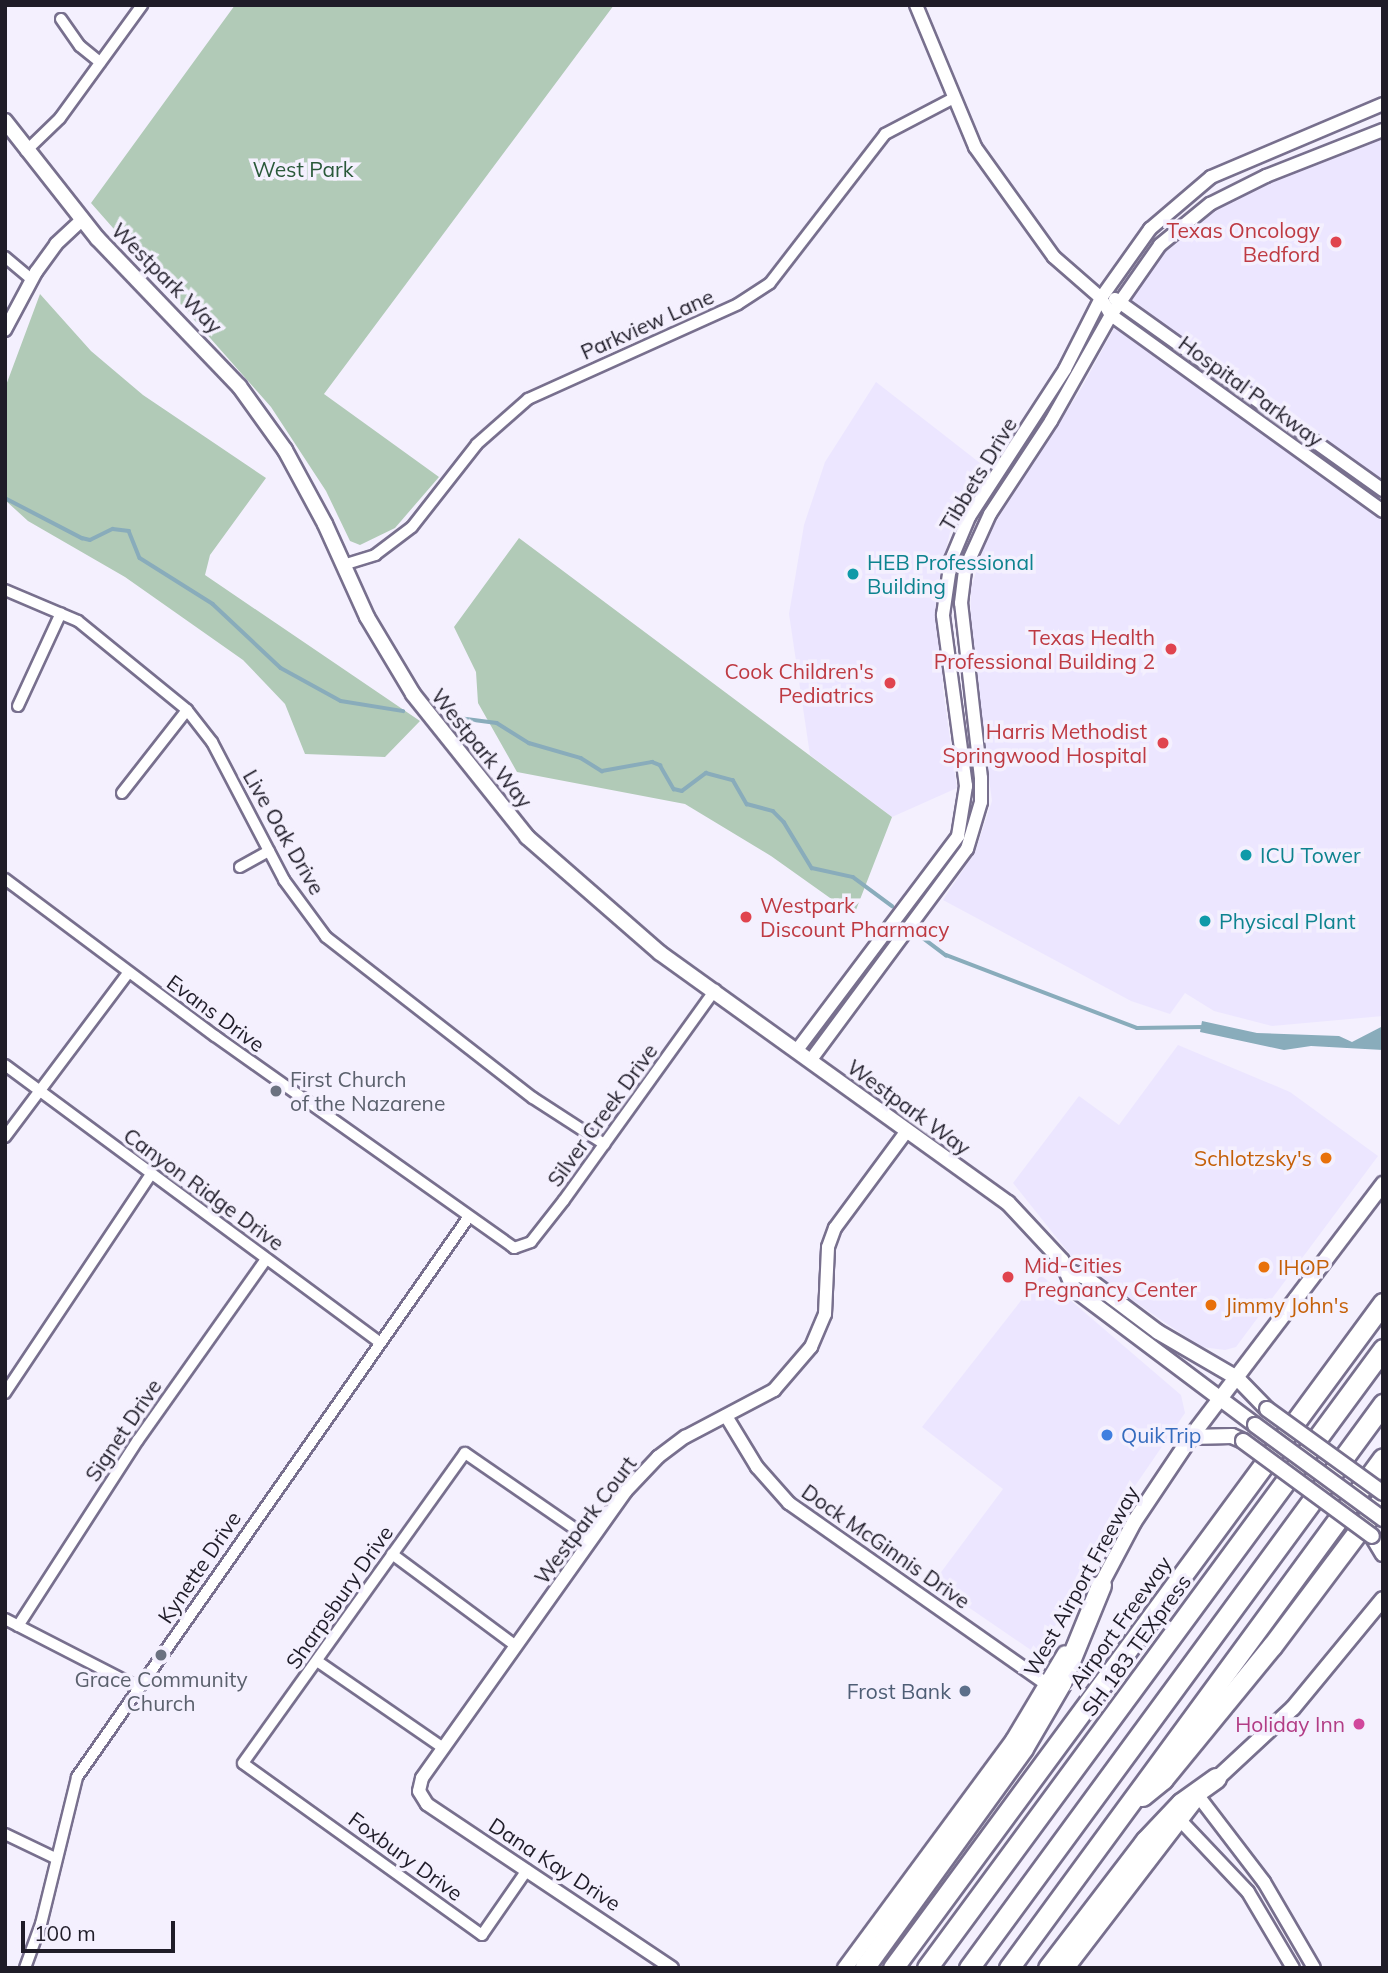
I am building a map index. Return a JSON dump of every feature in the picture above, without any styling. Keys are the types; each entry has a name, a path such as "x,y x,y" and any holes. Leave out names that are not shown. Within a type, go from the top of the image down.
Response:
{"highway":[{"name":"Airport Freeway","path":"892,1968 1383,1303"},
{"name":"SH 183 TEXpress","path":"927,1968 1383,1349"},
{"path":"969,1968 1383,1404"},
{"path":"1009,1968 1120,1812 1383,1458"},
{"path":"1120,1812 1163,1779 1272,1646 1383,1498"},
{"path":"864,1968 1023,1748 1061,1683 1101,1585"},
{"path":"1048,1968 1146,1840 1181,1803 1216,1778"}],"main road":[{"name":"Westpark Way","path":"5,121 82,220 239,386 285,450 413,694 435,725 527,837 580,887 660,953 715,990 906,1132 1007,1203 1037,1231 1068,1271 1074,1289 1220,1401 1383,1519"},
{"name":"West Airport Freeway","path":"845,1968 1013,1740 1047,1684 1134,1522 1191,1437 1383,1184"},
{"name":"Westpark Way","path":"1068,1271 1085,1277 1158,1332 1237,1378 1267,1409 1383,1493"},
{"path":"1191,1437 1232,1436 1243,1441 1372,1536 1383,1555"},
{"path":"1067,1968 1179,1819 1216,1778 1293,1707 1382,1597"}],"street":[{"path":"26,151 60,118 142,5"},
{"name":"Hospital Parkway","path":"916,5 952,99 975,146 1037,236 1101,298 1111,315 1383,511"},
{"path":"61,19 80,46 100,62"},
{"name":"Parkview Lane","path":"343,565 375,555 412,527 477,444 528,399 738,304 769,283 885,134 952,99"},
{"name":"Tibbets Drive","path":"810,1061 947,864 958,836 965,811 963,764 945,629 945,584 951,560 970,517 1065,369 1101,298 1150,229 1200,186 1233,166 1383,104"},
{"name":"Tibbets Drive","path":"797,1051 976,826 981,802 979,761 963,626 965,569 990,514 1111,315 1160,245 1214,201 1383,130"},
{"path":"1200,186 1214,201"},
{"path":"5,330 32,280 56,244 82,220"},
{"path":"5,257 32,280"},
{"path":"1101,298 1121,300"},
{"name":"Hospital Parkway","path":"1121,300 1383,490"},
{"path":"1267,426 1277,413"},
{"path":"1021,437 1034,445"},
{"path":"951,560 965,569"},
{"name":"Live Oak Drive","path":"5,590 61,613 129,660 187,710 212,743 269,851 326,937 533,1098 604,1144"},
{"path":"18,706 61,613"},
{"path":"945,629 963,626"},
{"path":"122,793 187,710"},
{"path":"963,764 979,761"},
{"path":"240,867 269,851"},
{"name":"Evans Drive","path":"5,879 129,972 510,1247"},
{"path":"5,1137 129,972"},
{"name":"Silver Creek Drive","path":"510,1247 531,1242 715,990"},
{"name":"Canyon Ridge Drive","path":"5,1065 380,1342"},
{"name":"Westpark Court","path":"419,1791 422,1779 443,1748 591,1540 658,1457 774,1390 811,1348 825,1314 828,1247 835,1228 906,1132"},
{"path":"5,1393 151,1174"},
{"name":"Kynette Drive","path":"25,1968 41,1924 55,1858 77,1777 468,1218"},
{"name":"Signet Drive","path":"18,1626 138,1440 266,1259"},
{"name":"Dock McGinnis Drive","path":"726,1416 757,1467 789,1503 1047,1684"},
{"name":"Sharpsbury Drive","path":"243,1763 465,1452 591,1540"},
{"path":"392,1555 516,1646"},
{"path":"5,1619 139,1688"},
{"path":"317,1661 443,1748"},
{"name":"Foxbury Drive","path":"243,1763 482,1934 527,1870"},
{"name":"Dana Kay Drive","path":"419,1791 427,1804 672,1968"},
{"path":"1199,1797 1271,1894 1314,1968"},
{"path":"1179,1819 1256,1904 1293,1968"},
{"path":"5,1834 55,1858"},
{"path":"1256,1904 1271,1894"}],"shaded area":[{"path":"1383,135 1383,1016 1272,1026 1214,1011 1185,993 1170,1014 1131,1001 943,900 975,852 992,801 970,639 971,588 989,532 1081,389 1133,293 1174,241 1223,203 1256,186"},
{"path":"876,382 989,470 950,532 939,580 943,689 957,788 892,817 810,755 789,614 804,525 825,462"},
{"path":"1178,1045 1290,1092 1378,1156 1236,1347 1225,1350 1201,1347 1076,1262 1013,1183 1079,1096 1119,1125"},
{"path":"1041,1275 1181,1395 1185,1413 1113,1518 1041,1657 933,1583 1003,1489 922,1427"}],"green space":[{"name":"West Park","path":"235,5 614,5 324,394 439,477 395,528 360,545 350,541 326,491 271,407 91,203"},
{"path":"40,294 91,351 143,395 266,478 210,555 205,575 420,721 385,757 305,754 285,704 243,660 125,577 28,521 5,500 5,388"},
{"path":"519,538 892,817 854,915 771,856 685,804 517,772 478,703 476,672 454,627"}],"water":[{"path":"1202,1021 1257,1033 1339,1036 1352,1042 1383,1026 1383,1050 1311,1046 1284,1050 1200,1032"}],"waterway":[{"path":"5,498 82,538 90,540 113,529 129,531 140,558 213,604 281,668 341,701 403,711"},
{"path":"451,717 497,723 529,743 581,758 602,771 652,762 660,765 674,789 682,791 706,773 733,780 747,804 773,811 784,822 812,868 853,877 892,906"},
{"path":"919,935 946,955 1137,1028 1203,1027"}],"place":[{"name":"Texas Oncology Bedford","path":"1336,242"},
{"name":"HEB Professional Building","path":"853,574"},
{"name":"Texas Health Professional Building 2","path":"1171,649"},
{"name":"Cook Children's Pediatrics","path":"890,683"},
{"name":"Harris Methodist Springwood Hospital","path":"1163,743"},
{"name":"ICU Tower","path":"1246,855"},
{"name":"Westpark Discount Pharmacy","path":"746,917"},
{"name":"Physical Plant","path":"1205,921"},
{"name":"First Church of the Nazarene","path":"276,1091"},
{"name":"Schlotzsky's","path":"1326,1158"},
{"name":"IHOP","path":"1264,1267"},
{"name":"Mid-Cities Pregnancy Center","path":"1008,1277"},
{"name":"Jimmy John's","path":"1211,1305"},
{"name":"QuikTrip","path":"1107,1435"},
{"name":"Grace Community Church","path":"161,1655"},
{"name":"Frost Bank","path":"965,1691"},
{"name":"Holiday Inn","path":"1359,1724"}]}
